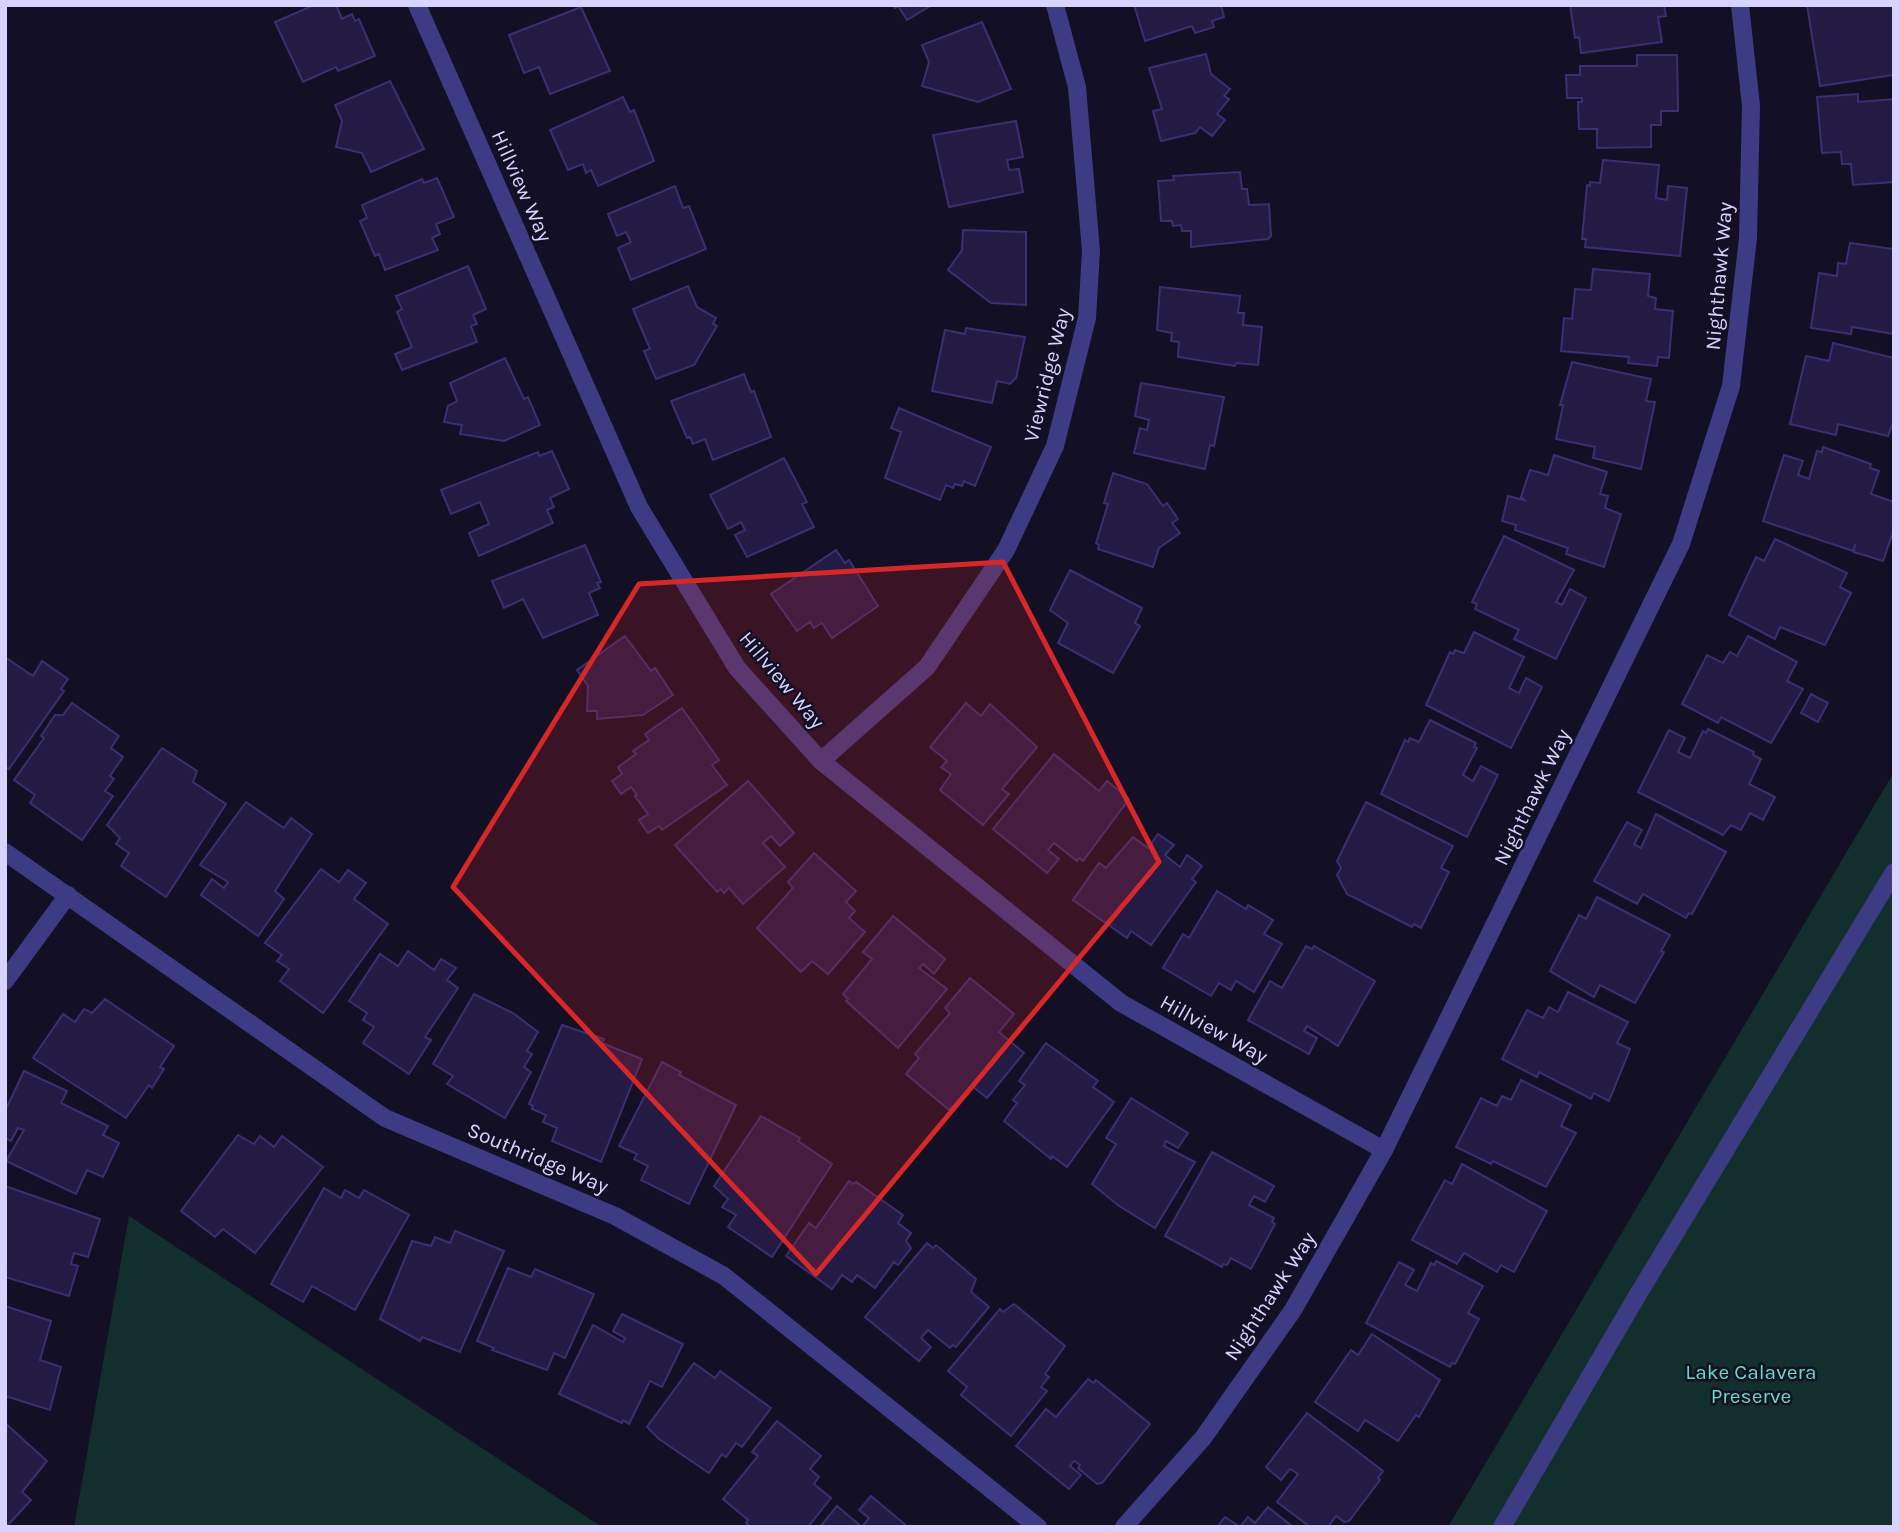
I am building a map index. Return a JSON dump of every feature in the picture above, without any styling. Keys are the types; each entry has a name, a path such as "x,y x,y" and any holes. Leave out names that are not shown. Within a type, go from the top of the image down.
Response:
{"street":[{"name":"Hillview Way","path":"418,5 639,507 737,668 821,761 1121,1003 1384,1150"},
{"name":"Viewridge Way","path":"821,761 927,667 1006,550 1055,446 1087,318 1091,251 1077,87 1055,5"},
{"name":"Nighthawk Way","path":"1125,1527 1203,1438 1293,1310 1384,1150 1681,544 1731,386 1748,239 1751,106 1740,5"},
{"name":"Southridge Way","path":"5,852 385,1118 615,1216 723,1276 1038,1527"},
{"path":"1502,1527 1637,1296 1894,872"},
{"path":"5,981 68,895"}],"highlighted area":[{"path":"1003,562 1159,862 816,1274 453,887 639,584"}],"green space":[{"name":"Lake Calavera Preserve","path":"1894,772 1894,1527 1448,1527"},
{"path":"129,1216 602,1527 74,1527"}],"building":[{"path":"314,5 336,5 342,19 352,14 355,21 359,19 375,56 338,71 336,67 303,82 275,22"},
{"path":"893,5 932,5 907,20 898,6 895,8"},
{"path":"1134,5 1221,5 1224,17 1212,21 1214,27 1195,33 1192,26 1145,41"},
{"path":"1570,5 1664,5 1666,16 1658,17 1662,42 1581,53 1579,37 1575,38"},
{"path":"1807,5 1894,5 1894,75 1820,86"},
{"path":"581,7 610,71 550,94 539,67 524,73 509,35"},
{"path":"982,22 1011,89 978,102 922,86 929,62 922,45"},
{"path":"1206,54 1211,74 1230,89 1224,96 1229,99 1217,114 1225,120 1212,136 1200,127 1195,133 1161,141 1153,111 1162,109 1149,68"},
{"path":"1637,55 1677,55 1678,111 1661,111 1661,125 1651,125 1651,147 1597,148 1597,129 1579,129 1578,102 1582,102 1582,98 1567,98 1566,75 1580,75 1580,66 1637,66"},
{"path":"390,81 424,149 371,172 362,153 336,147 342,121 335,105"},
{"path":"1858,94 1858,102 1894,99 1894,182 1853,185 1851,164 1842,164 1841,152 1822,153 1817,97"},
{"path":"623,97 630,112 634,110 654,161 598,186 591,170 586,173 583,164 568,170 550,130"},
{"path":"1016,121 1023,157 1007,160 1009,170 1019,169 1023,192 949,207 933,135"},
{"path":"1603,160 1659,165 1656,198 1667,200 1668,186 1687,188 1680,256 1585,247 1586,239 1582,239 1587,185 1590,186 1590,182 1600,183"},
{"path":"1240,172 1242,189 1247,189 1249,205 1269,204 1271,236 1268,239 1191,247 1191,231 1182,231 1181,225 1173,226 1172,221 1161,221 1158,181 1174,180 1173,176"},
{"path":"437,178 454,217 436,224 440,234 432,238 438,250 385,270 379,254 375,256 360,221 367,218 362,205 422,179 424,183"},
{"path":"675,186 683,208 689,206 706,249 631,280 618,248 631,242 626,232 617,236 608,214"},
{"path":"963,230 1026,232 1026,305 991,303 948,270 962,250"},
{"path":"1850,243 1894,249 1894,334 1852,327 1851,334 1811,328 1819,273 1837,276 1838,263 1846,264"},
{"path":"468,266 486,309 473,315 477,324 471,326 477,342 402,370 395,354 412,347 397,312 402,309 396,296"},
{"path":"1593,269 1650,274 1648,296 1656,298 1655,309 1673,311 1669,358 1658,357 1657,366 1628,363 1629,357 1561,351 1564,318 1572,319 1575,289 1591,290"},
{"path":"688,286 697,307 716,318 713,324 717,326 694,365 656,379 644,351 650,349 633,309"},
{"path":"1160,287 1240,296 1238,313 1244,313 1243,325 1262,327 1258,365 1236,363 1235,366 1178,357 1179,342 1171,341 1172,333 1157,330"},
{"path":"966,328 1025,337 1016,378 1010,384 997,381 992,403 932,391 945,330 965,334"},
{"path":"1833,343 1894,358 1894,420 1888,436 1838,424 1836,435 1790,424 1806,356 1829,361"},
{"path":"505,358 524,399 528,397 540,425 504,441 460,434 462,425 444,422 448,406 457,401 450,383"},
{"path":"1572,362 1651,379 1646,401 1655,402 1641,469 1593,458 1595,447 1556,439 1563,405 1560,405"},
{"path":"744,374 751,392 754,391 771,437 713,460 705,439 693,444 690,437 687,438 671,401"},
{"path":"1141,383 1224,397 1214,446 1210,445 1205,469 1134,453 1140,428 1147,430 1149,420 1135,416"},
{"path":"899,408 991,447 975,486 964,481 962,486 955,484 953,488 946,485 940,500 885,478 901,432 891,428"},
{"path":"1823,447 1871,464 1870,468 1879,471 1871,494 1894,502 1894,529 1883,561 1854,552 1855,544 1853,551 1763,521 1784,455 1803,461 1798,475 1809,479 1817,451 1822,452"},
{"path":"552,451 569,489 550,498 554,507 547,510 553,523 479,556 469,533 489,524 480,502 451,514 441,490 538,452 539,456"},
{"path":"1554,455 1607,472 1600,494 1608,496 1605,508 1621,514 1604,567 1566,554 1568,548 1515,530 1516,525 1502,521 1508,496 1524,500 1521,497 1530,470 1548,475"},
{"path":"784,458 807,502 802,504 814,527 747,557 735,535 745,530 741,522 728,529 710,495"},
{"path":"1113,473 1147,484 1163,506 1167,503 1178,519 1172,523 1180,533 1159,548 1153,567 1098,549 1099,545 1096,543 1108,504 1104,503"},
{"path":"1504,536 1574,570 1556,602 1562,605 1570,589 1586,598 1556,659 1514,639 1519,630 1475,609 1477,604 1472,602"},
{"path":"1775,539 1847,573 1840,587 1851,593 1825,645 1780,627 1775,639 1729,615 1756,557 1764,561"},
{"path":"585,545 601,582 597,583 600,588 589,593 598,615 543,638 523,599 504,608 492,581"},
{"path":"836,550 845,563 849,560 878,606 832,638 822,623 814,628 810,622 797,631 771,594"},
{"path":"1070,570 1142,608 1135,623 1140,626 1113,673 1058,643 1068,623 1050,610"},
{"path":"1474,632 1524,657 1509,688 1519,693 1526,678 1542,687 1511,748 1426,705 1450,652 1453,654 1455,650 1464,653"},
{"path":"625,636 651,671 655,668 673,695 643,715 597,719 597,711 587,711 588,686 577,670"},
{"path":"1748,636 1797,662 1787,681 1803,689 1771,743 1721,717 1718,723 1682,704 1707,655 1723,663 1730,652 1737,656"},
{"path":"5,657 33,676 42,661 68,679 61,689 64,691 9,769 5,767"},
{"path":"1811,694 1828,703 1818,722 1801,713"},
{"path":"72,703 119,736 111,748 123,757 110,776 114,779 105,791 113,796 82,840 30,803 35,795 14,780 44,738 41,736 55,715 63,715"},
{"path":"966,703 981,716 990,704 1037,747 1002,789 1009,794 983,825 940,790 951,774 941,767 947,761 930,747"},
{"path":"682,708 719,760 712,765 727,785 662,830 659,826 648,833 639,820 648,814 635,796 637,795 631,787 621,794 612,781 622,774 618,767 636,754 633,751 649,740 645,734"},
{"path":"1430,720 1476,743 1474,747 1477,748 1463,775 1473,781 1481,766 1498,775 1467,837 1381,794 1405,740 1408,742 1410,738 1419,742"},
{"path":"1708,729 1754,752 1753,755 1761,759 1749,784 1775,797 1763,820 1750,813 1741,830 1731,825 1723,835 1638,792 1669,730 1685,738 1678,752 1690,758 1703,731 1706,733"},
{"path":"162,748 197,771 193,782 226,804 166,897 121,866 129,853 116,844 120,838 107,825"},
{"path":"1054,754 1099,791 1107,781 1129,799 1083,861 1079,858 1077,861 1054,843 1048,850 1059,859 1047,873 993,829"},
{"path":"748,781 794,833 780,846 771,836 763,843 785,867 743,904 729,888 724,893 721,889 717,892 675,845"},
{"path":"246,802 284,828 291,818 312,834 275,891 284,899 258,936 201,895 212,879 224,888 228,882 200,865"},
{"path":"1366,802 1453,846 1441,868 1449,872 1421,928 1414,924 1412,927 1347,894 1337,875 1341,868 1337,861"},
{"path":"1656,814 1726,852 1692,914 1689,913 1686,918 1643,894 1637,904 1594,881 1627,822 1642,830 1634,844 1641,848"},
{"path":"1158,834 1174,845 1165,855 1180,867 1187,855 1202,866 1192,879 1196,882 1151,945 1131,931 1127,938 1073,900 1099,863 1106,868 1133,837 1148,848"},
{"path":"814,853 856,891 846,902 855,911 849,918 865,932 828,974 812,961 801,972 757,928 793,888 788,882"},
{"path":"321,869 339,882 348,870 366,883 354,899 388,924 323,1013 280,981 289,969 277,961 282,955 265,943"},
{"path":"1217,891 1246,909 1248,905 1273,920 1264,934 1282,944 1254,992 1236,981 1231,990 1219,983 1211,996 1163,968 1183,934 1189,938"},
{"path":"1597,897 1670,935 1661,951 1664,952 1635,1003 1600,985 1594,997 1550,971 1579,915 1586,919"},
{"path":"893,916 945,959 934,974 923,964 919,968 947,989 898,1048 846,1001 848,999 843,994 872,959 863,952"},
{"path":"1306,946 1312,949 1314,946 1375,981 1338,1046 1307,1026 1304,1031 1317,1038 1309,1054 1248,1020 1270,981 1282,988"},
{"path":"408,951 434,970 441,959 456,968 447,980 458,988 425,1037 431,1040 409,1074 363,1043 374,1027 363,1020 367,1013 349,1001 380,954 398,966"},
{"path":"970,978 1014,1014 999,1032 1024,1053 987,1098 972,1086 949,1110 906,1074 919,1058 915,1054 950,1013 945,1008"},
{"path":"1568,992 1628,1022 1617,1043 1630,1049 1609,1101 1594,1093 1591,1099 1539,1072 1537,1077 1502,1059 1527,1010 1543,1018 1549,1007 1558,1012"},
{"path":"474,994 513,1013 538,1032 527,1051 532,1054 524,1067 531,1072 505,1118 447,1084 453,1076 433,1064"},
{"path":"105,999 174,1046 160,1067 164,1069 152,1088 149,1085 126,1118 33,1058 63,1014 75,1022 84,1009 92,1013"},
{"path":"562,1025 604,1039 602,1043 642,1059 601,1162 552,1141 557,1128 543,1122 546,1115 532,1109 533,1106 529,1104"},
{"path":"1046,1043 1098,1081 1093,1087 1114,1102 1067,1167 1052,1156 1051,1159 1004,1121 1017,1103 1013,1100 1025,1085 1019,1081"},
{"path":"662,1062 681,1072 679,1075 736,1105 689,1204 641,1180 648,1166 634,1159 637,1154 619,1146"},
{"path":"24,1071 67,1091 61,1103 108,1126 103,1135 119,1143 103,1177 87,1170 76,1194 6,1161 24,1130 18,1128 11,1141 5,1138 5,1111"},
{"path":"1521,1080 1571,1105 1561,1126 1576,1133 1546,1187 1493,1161 1491,1164 1456,1147 1481,1098 1497,1106 1502,1096 1511,1100"},
{"path":"1131,1098 1188,1133 1178,1148 1166,1141 1164,1146 1195,1162 1155,1228 1119,1206 1092,1184 1116,1144 1106,1138"},
{"path":"761,1116 800,1138 798,1141 832,1164 772,1257 728,1227 736,1215 722,1207 728,1199 714,1186"},
{"path":"238,1135 254,1144 260,1136 274,1147 282,1136 323,1167 255,1253 223,1229 215,1237 181,1211"},
{"path":"1212,1152 1274,1186 1265,1202 1254,1196 1249,1205 1274,1218 1272,1222 1275,1224 1251,1269 1231,1258 1227,1265 1223,1264 1222,1267 1165,1236"},
{"path":"1462,1164 1547,1211 1514,1272 1501,1265 1497,1272 1464,1253 1457,1264 1412,1240 1445,1180 1452,1184"},
{"path":"849,1181 853,1184 856,1182 903,1215 898,1223 911,1233 906,1241 911,1248 898,1265 894,1262 875,1288 857,1275 852,1282 842,1275 832,1289 786,1256 809,1223 816,1228"},
{"path":"5,1186 100,1219 88,1257 74,1253 71,1264 78,1266 69,1296 5,1277"},
{"path":"324,1188 341,1198 345,1190 359,1198 364,1190 409,1215 355,1310 312,1286 303,1302 271,1284"},
{"path":"455,1231 504,1251 460,1352 422,1337 420,1341 380,1319 412,1241 431,1246 435,1237 450,1243"},
{"path":"927,1243 933,1248 936,1245 976,1279 971,1292 989,1307 956,1347 953,1345 950,1348 928,1330 921,1338 931,1347 919,1361 865,1317"},
{"path":"1436,1261 1483,1286 1468,1313 1479,1319 1455,1364 1452,1363 1450,1367 1366,1323 1399,1262 1414,1270 1405,1285 1417,1291 1431,1263 1434,1265"},
{"path":"508,1268 531,1277 535,1269 594,1294 565,1358 554,1353 547,1370 492,1350 494,1348 477,1341"},
{"path":"1014,1304 1065,1346 1045,1374 1049,1377 1041,1387 1047,1391 1011,1436 961,1395 967,1387 948,1371 1000,1309 1003,1312"},
{"path":"5,1306 51,1321 40,1360 61,1367 50,1410 5,1396"},
{"path":"622,1314 683,1344 662,1387 650,1381 629,1424 559,1394 593,1325 623,1342 625,1338 613,1331"},
{"path":"1372,1334 1440,1380 1419,1417 1416,1415 1398,1441 1365,1420 1358,1431 1315,1402 1351,1350 1358,1355"},
{"path":"694,1363 715,1378 720,1371 771,1408 742,1447 736,1443 726,1457 722,1454 709,1473 659,1439 647,1427"},
{"path":"1088,1379 1094,1383 1096,1380 1150,1424 1102,1483 1097,1484 1078,1468 1080,1465 1074,1461 1070,1466 1081,1475 1069,1489 1016,1446 1046,1409 1056,1417"},
{"path":"1307,1413 1383,1471 1378,1478 1380,1480 1349,1521 1344,1522 1336,1516 1328,1527 1310,1527 1277,1502 1298,1474 1290,1469 1281,1480 1266,1467"},
{"path":"777,1421 821,1456 810,1469 819,1477 814,1484 831,1498 808,1527 751,1527 746,1523 748,1520 723,1499 758,1456 752,1452"},
{"path":"5,1423 47,1461 22,1492 31,1500 8,1525 5,1522"},
{"path":"871,1496 908,1527 862,1527 869,1518 859,1510"},
{"path":"837,1506 862,1527 820,1527"},
{"path":"1268,1507 1293,1527 1240,1527 1248,1517 1255,1523"},
{"path":"1225,1517 1240,1527 1217,1527"}]}
